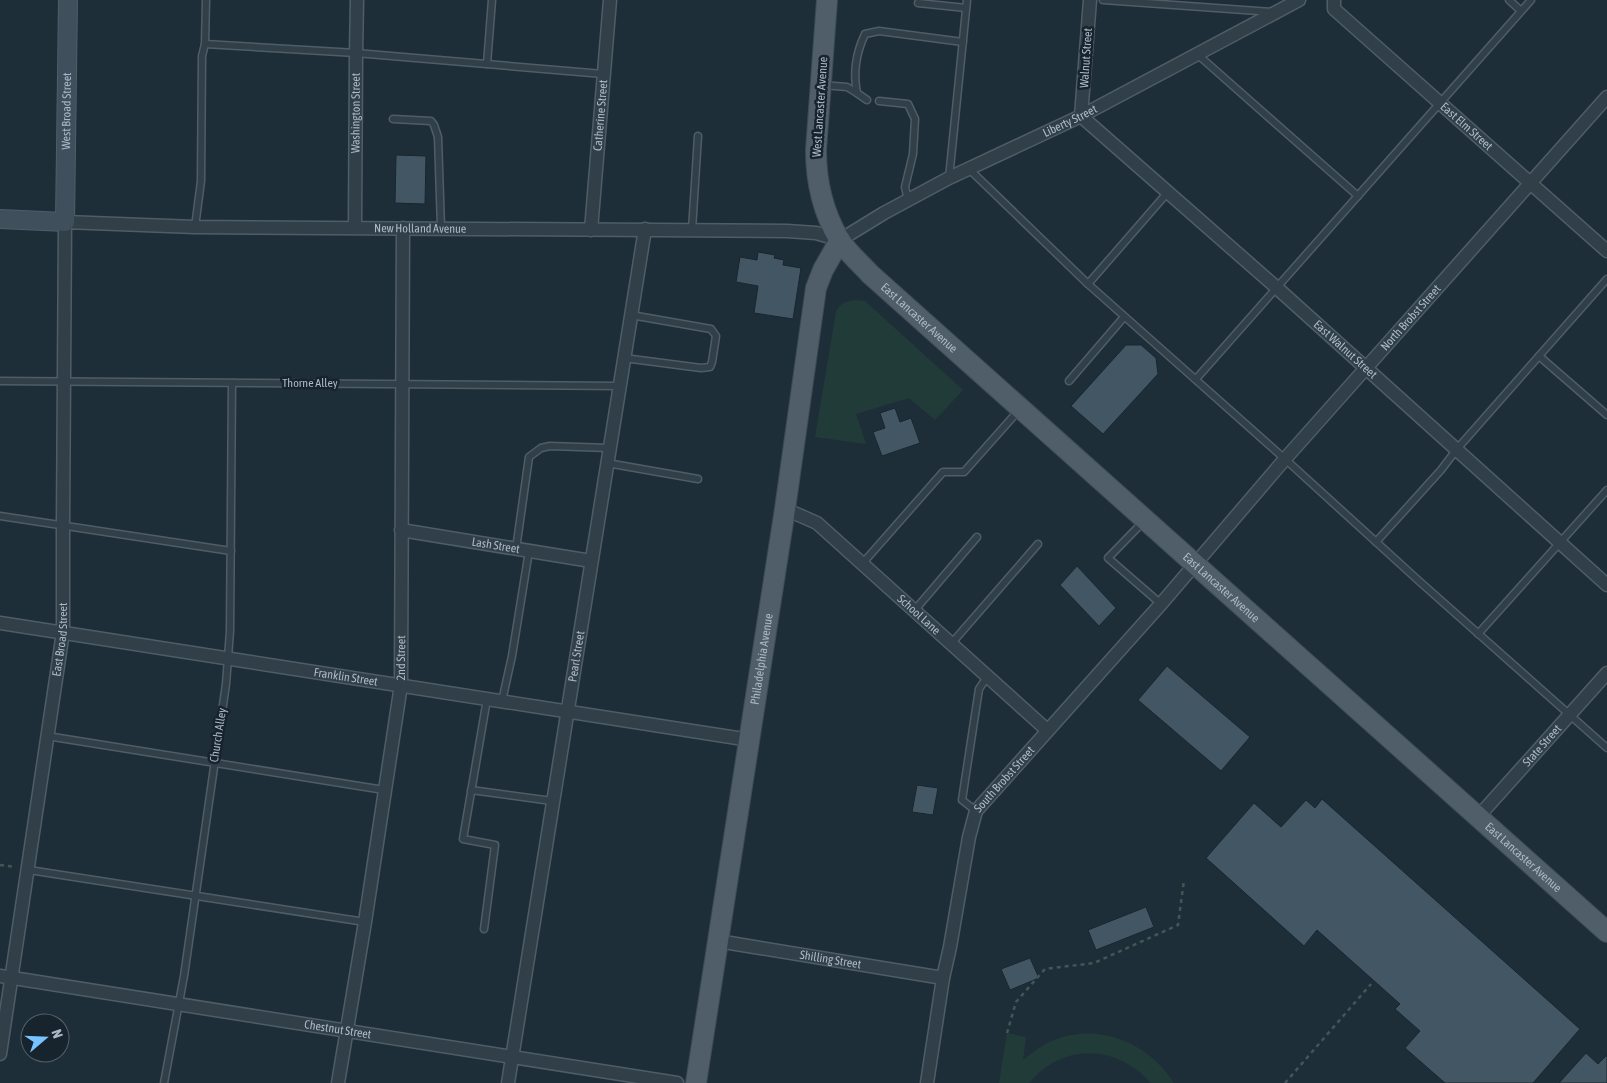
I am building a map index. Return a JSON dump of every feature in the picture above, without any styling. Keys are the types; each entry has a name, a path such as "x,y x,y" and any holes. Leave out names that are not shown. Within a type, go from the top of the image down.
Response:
{"main road":[{"name":"West Lancaster Avenue","path":"828,0 816,167 825,208 840,240"},
{"name":"East Lancaster Avenue","path":"840,240 870,274 1607,932"},
{"name":"Philadelphia Avenue","path":"696,1083 785,509 816,288 823,270 840,240"}],"street":[{"name":"West Broad Street","path":"65,222 68,0"},
{"name":"Washington Street","path":"355,227 358,0"},
{"name":"Catherine Street","path":"591,230 610,0"},
{"name":"Walnut Street","path":"1081,116 1090,0"},
{"name":"Liberty Street","path":"840,240 908,200 968,168 1081,116 1299,0"},
{"name":"East Elm Street","path":"1334,0 1334,10 1607,252"},
{"name":"North Brobst Street","path":"1194,564 1607,97"},
{"name":"East Walnut Street","path":"1081,116 1277,288 1607,585"},
{"name":"New Holland Avenue","path":"0,219 195,227 787,230 816,233 840,240"},
{"name":"East Broad Street","path":"0,1054 6,977 29,870 63,632 62,526 65,222"},
{"name":"2nd Street","path":"338,1083 401,685 403,228"},
{"name":"Pearl Street","path":"508,1083 645,230"},
{"name":"School Lane","path":"785,509 817,523 1047,730"},
{"name":"Lash Street","path":"401,530 591,561"},
{"name":"South Brobst Street","path":"926,1083 969,837 976,811 1161,604 1194,564"},
{"name":"Franklin Street","path":"0,623 228,657 750,740"},
{"name":"State Street","path":"1478,817 1607,673"},
{"name":"Shilling Street","path":"718,941 944,978"},
{"name":"Chestnut Street","path":"6,977 676,1083"}],"lane":[{"path":"195,227 201,181 202,56 206,44 206,0"},
{"path":"486,64 492,0"},
{"path":"949,178 967,0"},
{"path":"1103,0 1276,12"},
{"path":"1509,0 1522,11"},
{"path":"1196,379 1531,0"},
{"path":"918,4 966,8"},
{"path":"856,93 854,79 858,47 865,34 879,31 963,42"},
{"path":"206,44 356,53 604,74"},
{"path":"1197,54 1358,196"},
{"path":"821,85 846,87 867,100"},
{"path":"879,101 908,104 915,119 913,154 904,187 908,200"},
{"path":"393,119 431,121 434,125 438,137 441,228"},
{"path":"692,230 698,136"},
{"path":"968,168 1124,317 1196,379 1607,748"},
{"path":"1088,284 1168,192"},
{"path":"1376,542 1607,279"},
{"path":"624,358 701,368 710,367 712,362 716,336 711,329 631,315"},
{"path":"1069,381 1124,317"},
{"path":"1539,356 1607,416"},
{"name":"Thorne Alley","path":"0,380 619,386"},
{"name":"Church Alley","path":"164,1083 178,1003 226,684 230,632 232,383"},
{"path":"862,564 943,472 964,472 1021,409"},
{"path":"516,549 525,478 530,457 534,452 550,446 609,448"},
{"path":"607,463 698,479"},
{"path":"1478,634 1607,490"},
{"path":"0,516 231,551"},
{"path":"1146,519 1108,558 1161,604"},
{"path":"914,611 977,537"},
{"path":"951,644 1038,544"},
{"path":"502,701 512,656 529,551"},
{"path":"976,811 962,800 979,690 987,677"},
{"path":"484,929 495,845 463,839 487,698"},
{"path":"47,736 384,790"},
{"path":"471,790 552,801"},
{"path":"29,870 365,922"}],"path":[{"path":"1007,1033 1016,1002 1045,970 1094,963 1178,925 1184,880"},
{"path":"1285,1083 1371,984"}],"green space":[{"path":"854,300 865,301 963,390 935,420 909,398 856,414 866,444 815,437 836,312 843,303"},
{"path":"1007,1033 1026,1037 1023,1060 1041,1047 1062,1037 1080,1034 1099,1034 1116,1038 1133,1045 1149,1055 1163,1068 1174,1083 1151,1083 1137,1070 1122,1061 1106,1055 1090,1053 1073,1055 1057,1061 1043,1070 1029,1083 999,1083"}],"building":[{"path":"396,155 426,156 425,204 395,203"},
{"path":"758,252 775,255 774,258 784,260 783,265 801,268 793,319 754,313 758,286 736,282 740,257 757,260"},
{"path":"1126,345 1141,345 1156,358 1158,374 1103,434 1071,406"},
{"path":"895,408 900,422 911,418 920,443 882,456 873,432 885,428 880,413"},
{"path":"1077,566 1116,608 1099,626 1060,585"},
{"path":"1167,666 1250,737 1221,771 1138,700"},
{"path":"917,785 938,788 933,815 912,812"},
{"path":"1322,799 1580,1029 1533,1083 1445,1083 1405,1048 1420,1031 1395,1009 1400,1004 1317,930 1304,946 1206,858 1254,803 1281,827 1306,800 1315,808"},
{"path":"1146,907 1154,927 1096,950 1088,930"},
{"path":"1030,958 1039,978 1010,990 1001,969"},
{"path":"1586,1053 1598,1064 1607,1055 1607,1083 1559,1083"}]}
